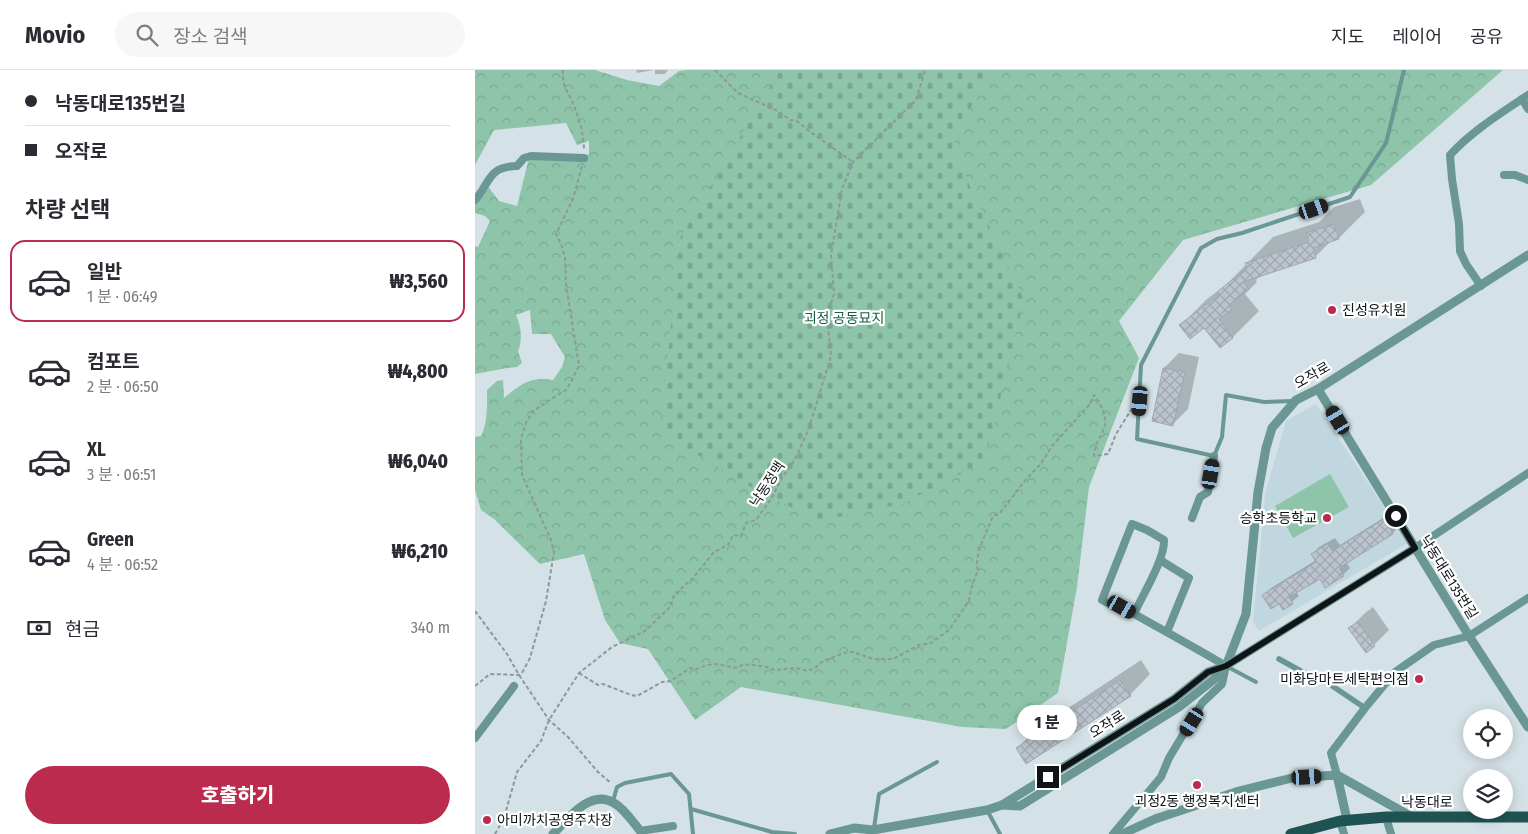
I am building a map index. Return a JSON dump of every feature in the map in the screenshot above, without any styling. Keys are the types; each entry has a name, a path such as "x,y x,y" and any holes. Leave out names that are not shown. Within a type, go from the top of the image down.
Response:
{"main road":[{"name":"낙동대로","path":"1291,834 1320,830 1343,821 1386,817 1528,817"}],"street":[{"path":"1481,286 1466,264 1460,251 1459,224 1451,179 1450,155 1477,131 1525,97 1528,109"},
{"path":"475,200 490,176 496,171 510,166 517,166 524,158 531,156 584,158"},
{"path":"1504,174 1526,177"},
{"name":"오작로","path":"830,834 854,828 870,833 987,810 1002,805 1174,699 1208,672 1226,666 1247,614 1259,492 1266,448 1272,428 1296,400 1318,389 1528,255"},
{"name":"낙동대로135번길","path":"1318,389 1469,636 1528,728"},
{"path":"1192,518 1200,497 1208,492 1215,456"},
{"path":"1113,834 1161,777 1169,758 1202,702 1222,684 1226,666 1415,548 1528,472"},
{"path":"1134,614 1165,547 1164,540 1132,524 1101,600 1117,608 1122,607 1134,614 1167,632 1226,666"},
{"path":"1160,560 1189,578 1167,632"},
{"path":"1344,834 1337,775 1331,753 1365,708 1395,672 1434,646 1469,636 1528,598"},
{"path":"1279,659 1317,680 1319,677 1365,708"},
{"path":"475,732 511,685 475,738"},
{"path":"1122,834 1155,819 1239,791 1292,778 1337,775 1412,818"},
{"path":"553,834 573,814 593,800 613,802 641,832 673,826"},
{"name":"낙동대로","path":"1386,817 1391,834"}],"lane":[{"path":"1296,400 1263,402 1225,396 1222,437 1215,456 1137,439 1141,364 1201,248 1217,239 1243,233 1349,197 1386,143 1404,70"},
{"path":"1226,666 1256,682"},
{"path":"870,833 879,794 937,762"},
{"path":"613,802 617,787 625,783 671,774 689,794 693,834"},
{"path":"691,809 772,832 795,834"},
{"path":"987,810 1000,834"}],"path":[{"path":"475,686 490,674 519,675 522,673 530,658 546,601 554,552 551,540 522,475 521,439 526,423 533,412 567,388 579,366 565,284 565,257 556,234 573,199 584,158 584,141 574,106 562,82 563,70"},
{"path":"715,70 739,94 778,111 790,120 797,121 853,162"},
{"name":"낙동정맥","path":"495,834 505,818 517,772 541,741 549,720 579,673 598,656 612,647 645,631 670,607 674,595 693,578 714,552 728,545 733,535 741,536 746,523 756,520 794,461 808,430 831,356 827,316 834,294 831,255 842,189 853,162 916,100 925,70"},
{"path":"579,673 598,685 603,684 637,696 662,682 671,681 691,668 697,669 707,665 717,664 736,668 744,664 775,670 796,668 807,670 815,668 823,661 844,653 856,652 874,659 885,660 902,655 919,645 931,643 949,630 969,601 978,570 976,567 979,549 993,516 1000,513 1027,478 1040,465 1052,446 1090,404 1095,395 1102,406 1105,424 1096,446 1095,456 1108,454 1116,434 1126,421 1140,392"},
{"path":"475,611 507,654 549,720 568,737 598,772 617,787"}],"shaded area":[{"name":"승학초등학교","path":"1316,404 1408,543 1259,631 1253,622 1265,494 1286,421"}],"green space":[{"path":"475,70 595,70 627,80 659,86 679,71 687,70 1503,70 1371,185 1183,240 1119,321 1139,358 1089,487 1077,587 1058,693 1006,729 962,727 741,687 695,720 648,649 620,643 605,620 584,554 540,564 494,519 481,510 475,490 475,437 481,436 485,425 487,390 497,381 503,380 504,398 526,382 538,379 553,380 562,367 565,357 551,334 532,334 530,310 516,315 521,333 518,351 522,363 517,367 475,374 475,246 478,247 490,221 485,216 475,213 475,204 487,185 499,201 517,206 529,158 580,160 589,154 589,141 577,145 566,123 494,130 475,165"},
{"name":"괴정 공동묘지","path":"780,70 988,70 952,148 1024,300 985,461 902,504 818,521 749,486 660,432 680,238"},
{"path":"1330,474 1349,507 1293,538 1275,506"}],"building":[{"path":"1334,224 1339,239 1313,248 1316,258 1243,282 1249,289 1229,305 1232,309 1219,319 1233,338 1220,348 1204,328 1190,339 1179,325 1219,295 1217,292 1247,268 1245,263 1309,242 1306,233"},
{"path":"1163,368 1185,372 1173,426 1152,421"},
{"path":"1384,519 1393,534 1339,568 1344,576 1325,588 1320,579 1289,597 1293,604 1283,610 1279,604 1271,609 1262,595 1316,562 1311,554 1328,544 1332,551"},
{"path":"1358,622 1375,646 1366,653 1348,628"},
{"path":"1120,680 1131,696 1026,764 1016,748"}],"place":[{"name":"진성유치원","path":"1332,310"},
{"name":"승학초등학교","path":"1327,518"},
{"name":"미화당마트세탁편의점","path":"1419,679"},
{"name":"괴정2동 행정복지센터","path":"1197,785"},
{"name":"아미까치공영주차장","path":"487,820"}],"route":[{"path":"1048,777 1174,699 1208,672 1226,666 1415,548 1396,516"}]}
